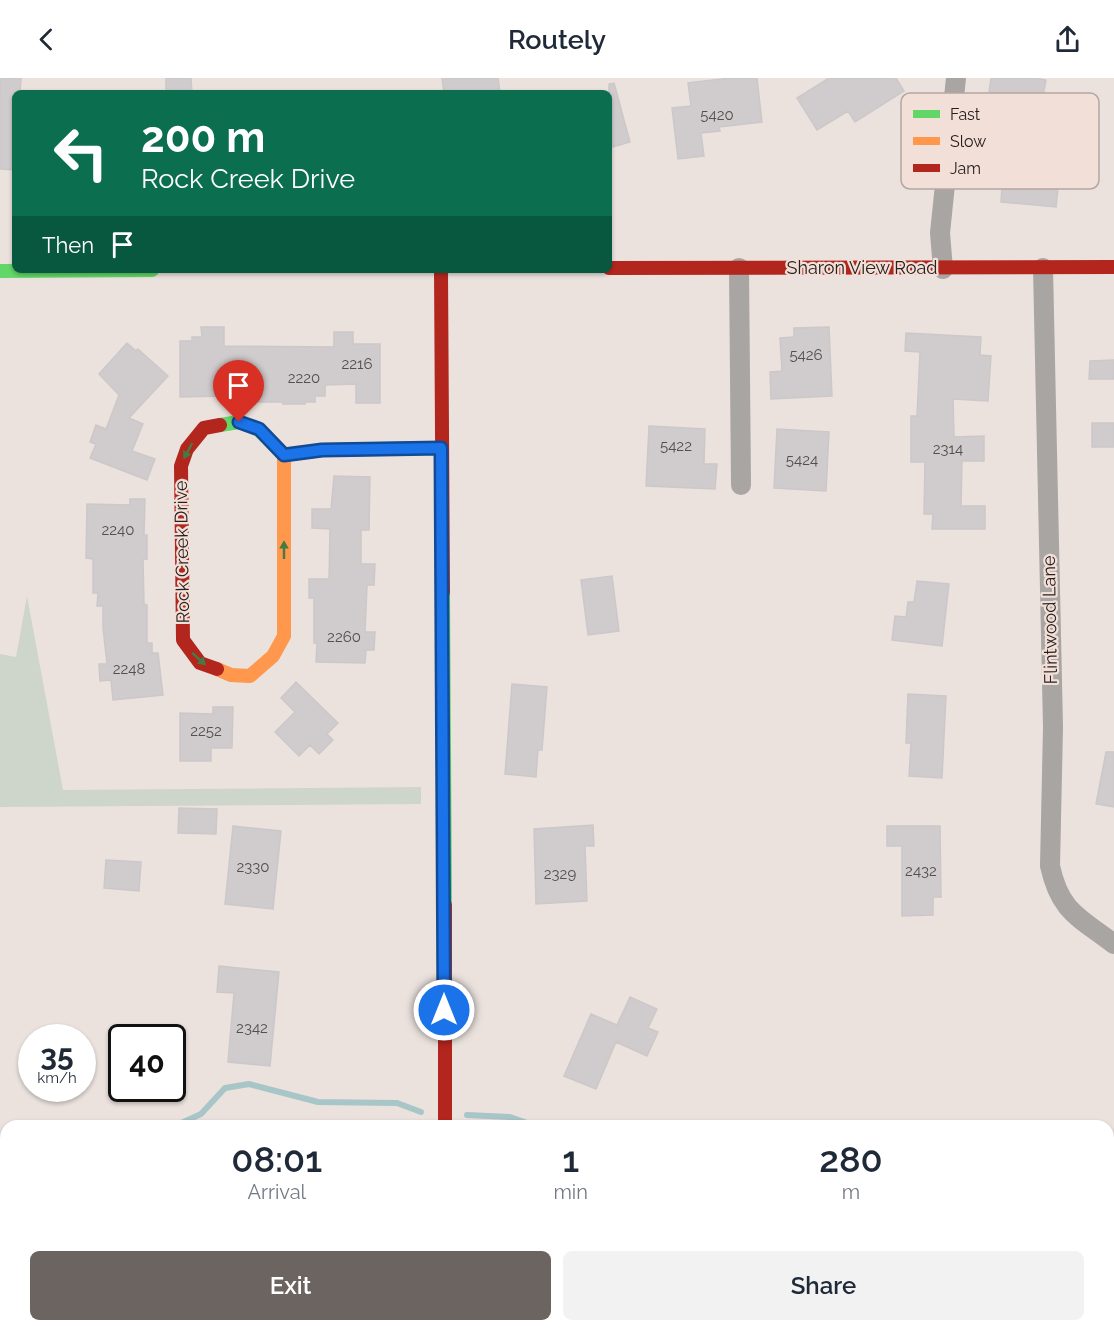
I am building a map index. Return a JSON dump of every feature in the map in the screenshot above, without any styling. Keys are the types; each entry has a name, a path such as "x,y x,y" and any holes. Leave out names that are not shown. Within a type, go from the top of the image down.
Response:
{"street":[{"path":"954,93 956,78"},
{"path":"943,268 940,233 945,189"},
{"name":"Sharon View Road","path":"612,268 1114,267"},
{"path":"739,268 741,485"},
{"name":"Flintwood Lane","path":"1043,268 1053,727 1050,866 1054,887 1065,905 1114,944"},
{"path":"441,273 445,1120"},
{"name":"Rock Creek Drive","path":"239,422 259,429 284,455 284,636 273,656 250,676 231,675 200,663 183,640 181,466 187,449 204,428 239,422"},
{"path":"284,455 322,450 441,448"}],"shaded area":[{"path":"27,596 63,790 421,787 421,804 0,807 0,654 16,657"}],"building":[{"path":"0,78 21,78 20,90 12,90 12,170 0,169"},
{"path":"166,78 191,78 192,90 166,90"},
{"path":"442,78 498,78 500,90 444,90"},
{"path":"730,78 757,78 762,122 719,127 720,131 701,133 704,156 678,159 672,108 691,106 688,83"},
{"path":"829,78 896,78 904,91 855,122 848,111 817,130 797,98"},
{"path":"991,78 1046,80 1043,93 989,92"},
{"path":"614,83 630,142 612,147 612,90 609,90 609,84"},
{"path":"1002,189 1058,189 1056,207 1001,202"},
{"path":"201,327 224,327 224,346 334,347 334,332 353,332 353,344 380,344 380,403 356,403 356,384 325,385 325,396 315,396 315,402 305,402 305,404 229,402 229,396 180,397 180,341 192,341 192,337 202,337"},
{"path":"829,327 832,396 771,399 770,372 782,371 780,338 794,337 794,328"},
{"path":"906,333 981,337 980,355 991,356 988,401 953,399 954,437 984,436 984,461 962,461 961,506 985,506 985,529 932,529 933,514 924,514 925,462 911,462 911,416 917,416 920,352 905,351"},
{"path":"127,343 136,351 138,349 168,376 129,418 143,424 132,451 155,459 147,480 90,458 96,444 90,442 96,425 106,429 119,395 99,374"},
{"path":"1114,360 1114,379 1089,379 1090,361"},
{"path":"1092,423 1114,423 1114,447 1092,447"},
{"path":"649,426 705,429 704,464 717,464 715,489 646,486"},
{"path":"777,429 829,432 826,491 774,488"},
{"path":"334,476 370,477 369,530 361,530 361,564 375,564 374,585 367,585 365,632 375,632 374,650 366,650 365,663 316,662 314,598 309,598 309,579 329,579 330,529 312,528 312,509 331,509"},
{"path":"130,499 145,499 144,535 147,535 147,559 143,559 144,604 147,605 147,643 152,643 152,653 158,653 163,695 113,700 111,680 100,681 99,664 107,664 103,606 97,606 98,593 93,593 93,559 86,558 87,504 130,505"},
{"path":"612,576 619,631 588,635 581,580"},
{"path":"917,581 949,584 942,646 892,640 895,616 906,617 908,602 914,602"},
{"path":"296,682 338,723 327,734 333,740 319,754 310,745 299,756 275,732 295,712 281,698"},
{"path":"512,684 547,687 542,750 538,750 536,777 505,774"},
{"path":"908,694 946,696 942,778 909,776 911,743 906,743"},
{"path":"213,707 233,707 232,748 211,748 211,761 180,761 180,713 213,714"},
{"path":"1106,752 1114,752 1114,807 1096,804"},
{"path":"179,808 217,809 216,834 178,833"},
{"path":"593,825 594,846 585,846 587,901 536,904 534,829"},
{"path":"233,826 281,831 273,909 225,904"},
{"path":"887,826 940,826 941,897 933,897 933,915 902,916 902,846 887,846"},
{"path":"106,860 141,862 139,891 104,888"},
{"path":"219,966 279,972 270,1066 228,1062 234,993 217,992"},
{"path":"630,997 657,1009 648,1028 658,1032 647,1056 616,1042 596,1089 564,1076 591,1014 617,1025"}],"waterway":[{"path":"188,1120 201,1114 225,1088 249,1084 318,1102 397,1103 421,1112"},
{"path":"467,1115 510,1117 519,1120"}],"traffic: fast":[{"path":"0,271 12,271"},
{"path":"220,425 239,422 259,430 284,455 322,450 441,448"},
{"path":"443,592 445,905"}],"traffic: slow":[{"path":"217,669 231,675 250,676 273,656 284,636 284,455"}],"traffic: jam":[{"path":"612,268 1114,267"},
{"path":"441,273 443,592"},
{"path":"217,669 200,663 183,640 181,466 187,449 204,428 220,425"},
{"path":"445,905 445,1120"}],"route":[{"path":"239,422 259,429 284,455 322,450 441,448 444,1010"}]}
